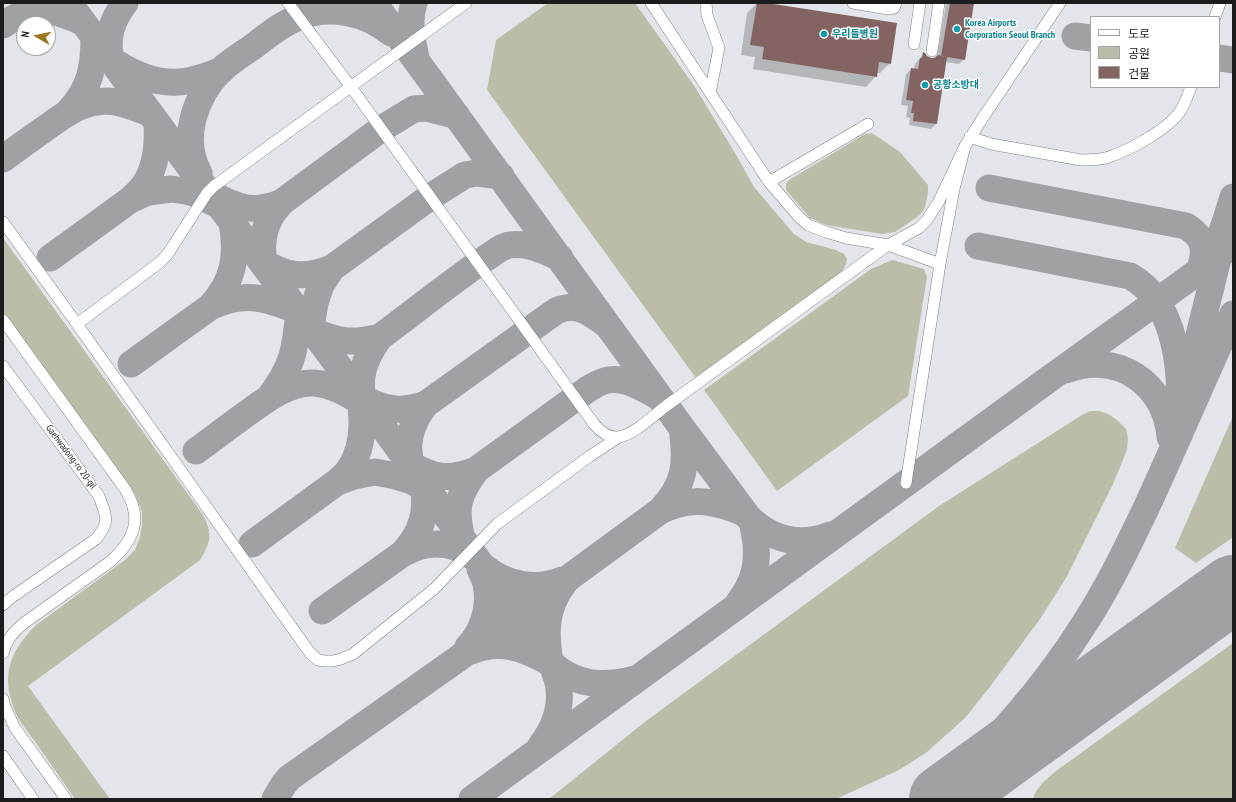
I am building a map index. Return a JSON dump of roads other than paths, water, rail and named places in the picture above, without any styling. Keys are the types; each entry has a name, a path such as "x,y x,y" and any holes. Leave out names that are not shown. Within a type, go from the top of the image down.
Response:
{"street":[{"path":"288,3 594,424 604,434 619,437"},
{"path":"651,3 769,182 799,217 808,225 826,232 846,238 888,245 940,264"},
{"path":"706,3 707,15 719,48 710,93"},
{"path":"853,3 888,9 894,8 896,3"},
{"path":"914,44 920,3"},
{"path":"932,51 939,3"},
{"path":"3,222 77,324 310,654 318,660 333,661 353,654 434,589 497,524 590,456 619,437 635,430 888,245 919,228 927,220 938,201 967,142 1060,3"},
{"path":"1216,16 1220,3"},
{"path":"77,324 159,263 167,254 207,193 214,186 464,4"},
{"path":"967,142 990,144 1081,160 1093,160 1108,157 1134,145 1161,129 1174,119 1181,110 1191,88"},
{"path":"769,182 868,124"},
{"path":"906,483 940,264 954,189 967,142"},
{"path":"3,320 125,489 132,502 135,512 132,533 120,552 111,561 24,622 10,638 3,653"},
{"name":"Gaehwadong-ro 20-gil","path":"3,366 100,496 106,521 104,530 96,539 12,597 3,605"},
{"path":"3,699 7,712 15,728 66,799"},
{"path":"3,756 33,799"}],"place":[{"name":"Korea Airports Corporation Seoul Branch","path":"957,29"},
{"name":"우리들병원","path":"824,34"},
{"name":"공항소방대","path":"925,85"}]}
